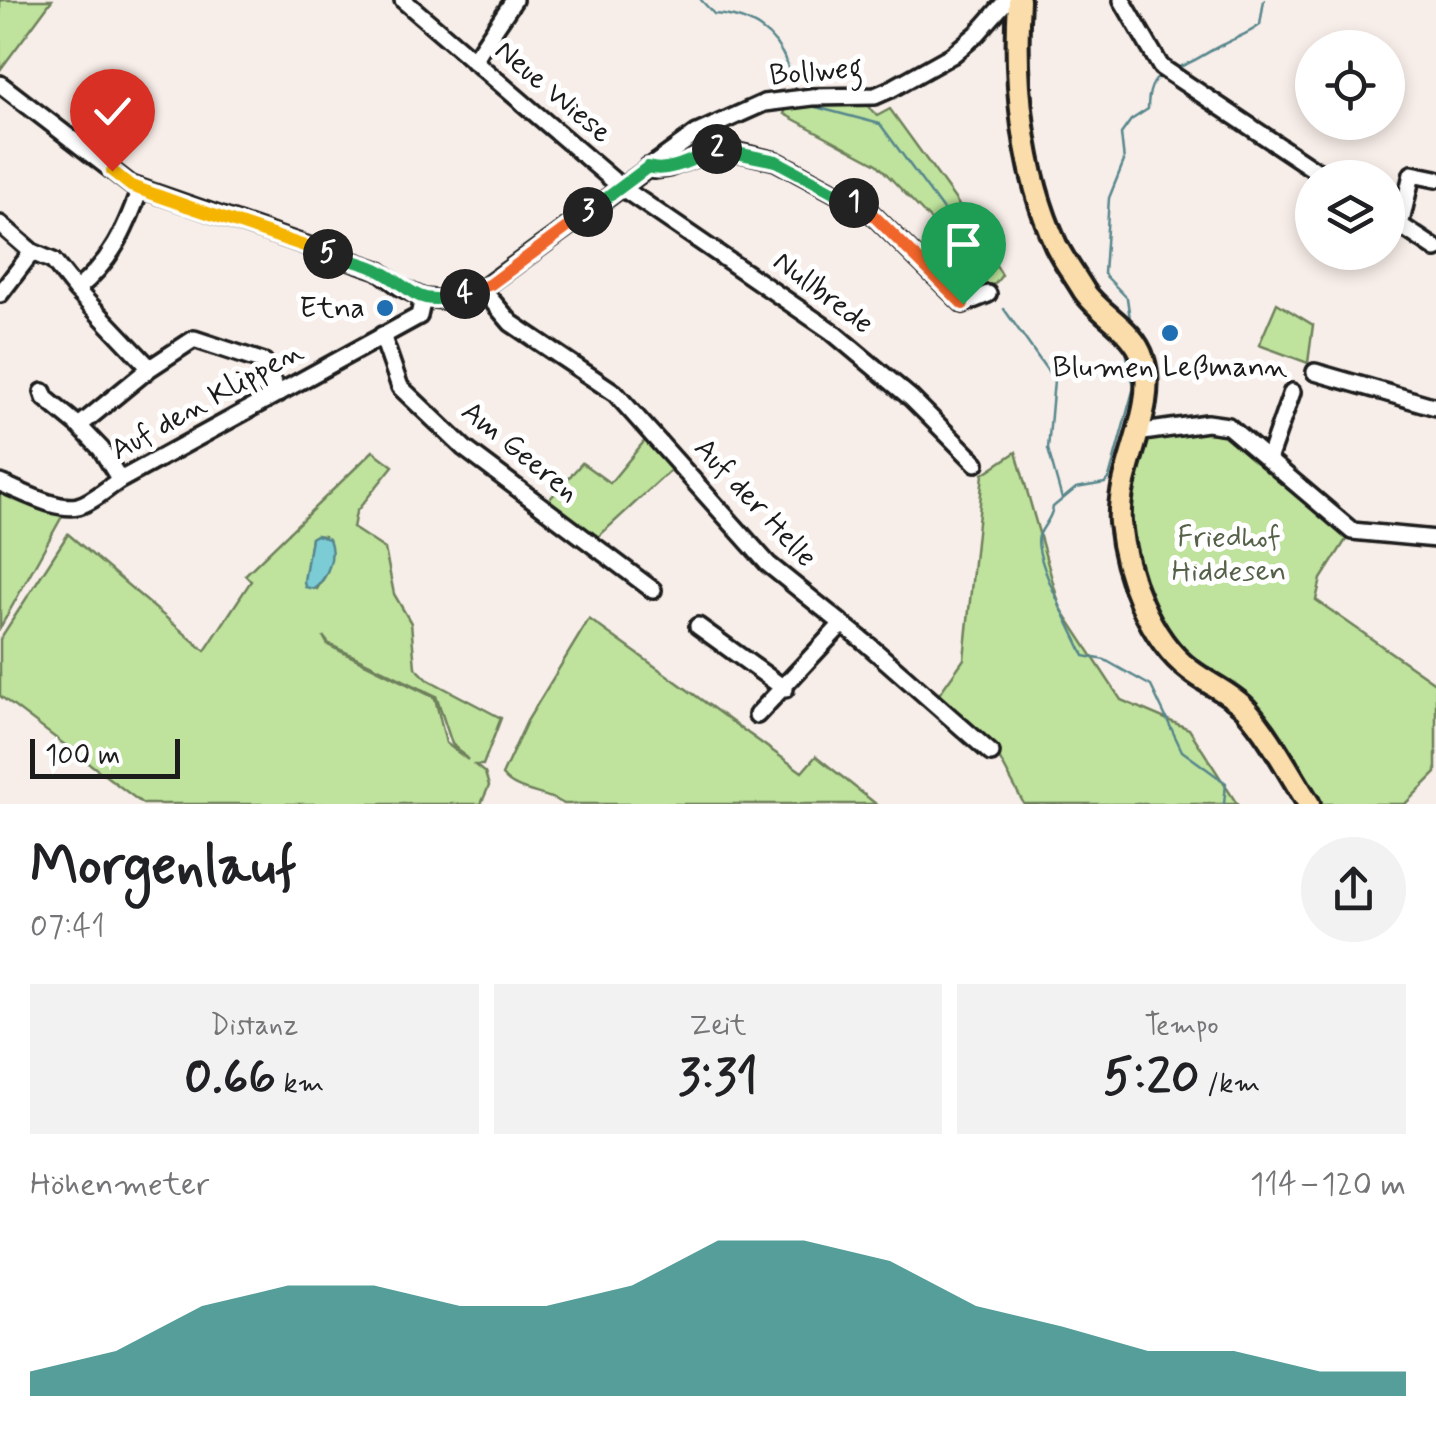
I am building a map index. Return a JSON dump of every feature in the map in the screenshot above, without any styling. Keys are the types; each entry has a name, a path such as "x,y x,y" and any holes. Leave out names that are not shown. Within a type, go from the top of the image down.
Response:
{"main road":[{"path":"1019,0 1020,92 1031,168 1048,228 1088,297 1140,351 1146,373 1120,520 1130,567 1150,621 1189,669 1244,706 1310,804"}],"street":[{"name":"Neue Wiese","path":"403,0 622,186"},
{"path":"473,61 514,0"},
{"name":"Bollweg","path":"482,290 696,133 758,105 785,99 875,96 952,55 1007,0"},
{"path":"1122,0 1167,72 1300,160"},
{"path":"0,84 140,189 378,270 423,298 445,300 482,290"},
{"path":"648,167 668,168 720,148 776,161 869,211 963,304 988,294"},
{"path":"1405,192 1412,174 1436,179"},
{"name":"Nullbrede","path":"622,186 831,331 911,398 976,463"},
{"path":"76,290 111,256 124,234 140,189"},
{"path":"0,224 32,252 52,261 150,368"},
{"path":"1405,228 1436,249"},
{"path":"0,294 32,252"},
{"name":"Auf der Helle","path":"482,290 511,323 615,393 768,564 990,752"},
{"name":"Auf den Klippen","path":"0,482 74,507 420,316 423,298"},
{"name":"Am Geeren","path":"382,335 400,387 464,448 653,590"},
{"path":"80,426 150,368 194,339 264,362 278,394"},
{"path":"1315,372 1436,407"},
{"path":"44,392 45,398 101,449 120,480"},
{"path":"1268,457 1292,392"},
{"path":"1136,434 1207,422 1228,426 1352,532 1435,535"},
{"path":"757,715 841,625"},
{"path":"698,626 785,689"}],"green space":[{"path":"0,0 52,0 0,70"},
{"path":"865,103 877,116 890,109 955,199 1002,275 995,284 959,294 942,274 940,230 877,164 784,114 788,104"},
{"path":"1277,303 1313,325 1308,363 1259,345"},
{"name":"Friedhof Hiddesen","path":"1207,426 1229,431 1349,535 1321,579 1316,600 1436,684 1436,773 1405,804 1315,804 1246,704 1191,664 1165,636 1126,541 1125,497 1141,439"},
{"path":"647,438 674,467 598,537 548,501 582,463 610,483"},
{"path":"373,451 393,466 356,512 353,528 385,549 394,594 411,623 415,667 427,679 501,718 483,765 475,765 485,773 489,786 481,804 143,804 0,696 0,639 68,534 205,651 251,581 245,575","holes":["324,536 327,573 317,589 305,581 311,538","323,636 329,644 436,696 452,744 468,760 446,743 435,698 328,645"]},
{"path":"1016,452 1060,607 1121,700 1189,729 1237,804 1024,804 995,750 937,697 964,659 983,474"},
{"path":"0,492 65,511 0,628"},
{"path":"589,619 802,772 816,756 876,804 564,804 515,786 502,775 527,721"}],"water":[{"path":"316,535 329,539 332,552 327,572 314,589 305,587 304,581 311,538"}],"waterway":[{"path":"701,0 714,14 744,20 769,36 784,58 797,91"},
{"path":"1173,69 1260,25 1264,0"},
{"path":"1131,326 1127,298 1104,274 1109,198 1124,161 1121,134 1131,120 1148,109 1152,85 1162,75"},
{"path":"808,105 880,124 987,270"},
{"path":"1004,309 1054,380 1048,449 1062,499"},
{"path":"1124,342 1134,387 1109,478 1105,483 1076,488 1053,507 1039,536 1042,560 1084,656 1105,660 1151,686 1182,751 1226,783 1224,804"}],"place":[{"name":"Etna","path":"385,308"},
{"name":"Blumen Leßmann","path":"1170,333"}],"route":[{"path":"112,171 131,186 378,270 409,293 445,300 482,290 648,167 668,168 720,148 776,161 869,211 963,304"}]}
